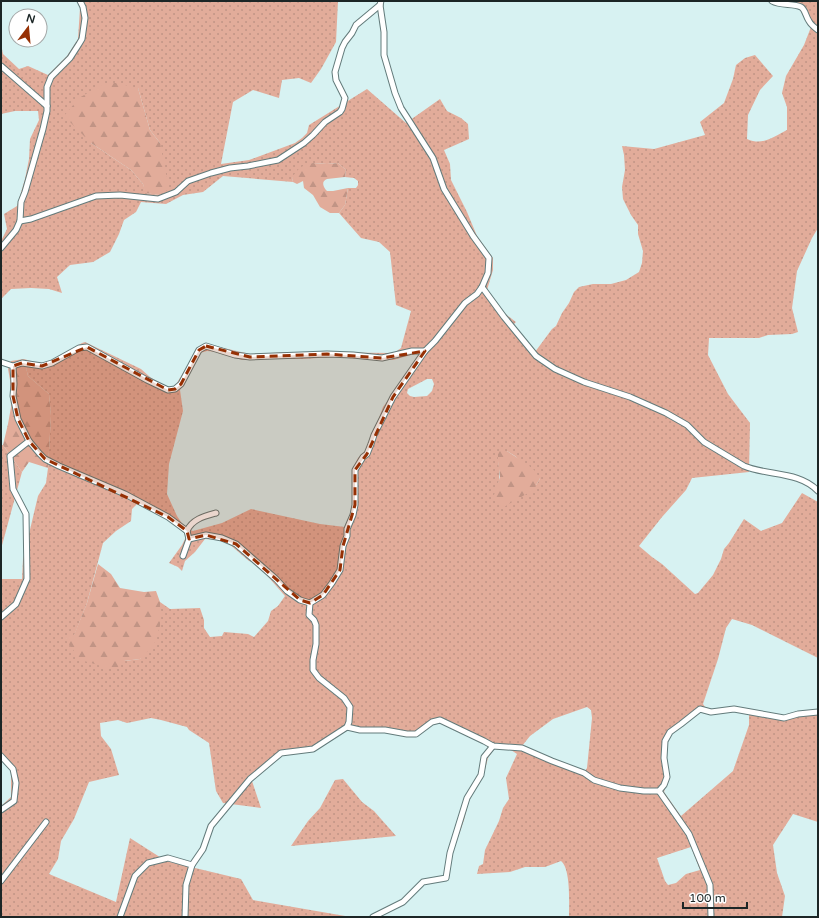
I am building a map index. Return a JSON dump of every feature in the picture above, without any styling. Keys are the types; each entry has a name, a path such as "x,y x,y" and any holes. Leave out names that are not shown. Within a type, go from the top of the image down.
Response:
{"street":[{"path":"1,248 16,230 20,221 21,202 26,192 43,129 47,106 46,87 70,58 82,39 85,18 80,1"},
{"path":"772,1 784,5 800,6 803,8 812,26 818,30"},
{"path":"20,221 31,219 96,196 120,195 158,199 176,192 188,181 199,177 230,168 278,160 313,136 325,122 342,109 345,98 336,80 335,72 342,48 356,25 381,3"},
{"path":"189,539 206,535 222,538 236,544 276,579 287,591 300,600 310,603 323,595 340,570 343,546 355,505 355,470 363,457 367,454 374,435 393,397 425,351 435,341 465,303 477,294 488,273 489,258 473,236 444,188 433,158 401,108 395,93 384,55 384,32 381,3"},
{"path":"1,66 47,106"},
{"path":"482,287 536,356 584,382 630,397 666,413 687,426 704,442 744,466 751,469 790,476 805,481 818,491"},
{"path":"1,362 13,366 22,363 42,366 52,363 79,348 87,347 168,390 175,389 181,384 199,350 206,346 235,355 250,357 327,354 382,358 412,351 425,351"},
{"path":"13,366 13,396 18,419 29,441 39,453 45,459 59,466 125,494 168,517 187,531 189,539 183,556"},
{"path":"1,617 16,604 27,579 26,514 13,489 10,456 29,441"},
{"path":"187,531 188,528 202,516 216,513"},
{"path":"185,917 186,884 192,865 203,849 211,826 250,779 281,753 313,749 347,727 349,722 350,707 344,698 319,678 313,670 316,644 316,625 314,620 309,615 310,603"},
{"path":"660,791 667,776 664,758 665,742 670,732 700,709 711,712 734,709 784,718 798,714 818,712"},
{"path":"347,727 360,730 385,730 416,734 432,722 440,720 493,746 522,748 584,773 594,780 620,788 660,791"},
{"path":"373,917 403,902 423,882 446,878 450,853 468,798 481,775 484,757 493,746"},
{"path":"1,756 13,769 16,783 14,801 1,810"},
{"path":"660,791 689,834 710,886 711,917"},
{"path":"1,881 46,822"},
{"path":"120,917 135,876 148,863 168,858 192,865"}],"highlighted area":[{"path":"206,346 250,357 327,354 382,358 425,351 393,397 367,454 355,470 355,505 343,546 340,570 323,595 310,603 300,600 236,544 206,535 189,539 187,531 168,517 45,459 29,441 18,419 13,396 13,366 22,363 42,366 87,347 168,390 175,389 181,384 199,350"}],"green space":[{"path":"77,1 338,1 336,42 321,69 311,83 299,78 282,80 279,98 253,90 233,102 221,164 249,160 295,143 307,133 309,125 367,89 406,123 440,99 447,111 461,118 468,124 469,139 444,150 450,164 451,180 477,236 493,258 493,270 487,290 504,313 516,322 513,325 535,352 552,329 556,326 574,292 579,287 593,284 611,284 626,280 639,272 642,263 643,251 638,234 638,225 623,199 622,187 625,170 622,146 654,149 705,135 700,122 724,103 733,79 736,65 745,58 755,55 773,76 760,90 748,115 747,139 758,142 768,140 787,130 787,107 782,93 786,76 804,45 811,27 799,8 768,1 818,1 818,228 797,271 792,308 798,332 792,334 768,335 759,338 709,338 708,355 728,394 750,423 749,472 692,478 686,490 639,546 662,564 695,594 698,593 713,575 724,549 744,519 761,531 782,523 802,493 818,502 818,658 752,625 732,619 726,628 718,659 703,704 707,710 734,707 784,716 818,710 818,822 793,814 773,845 777,873 785,896 782,917 569,917 568,879 564,865 561,861 545,867 525,867 510,872 477,874 479,866 483,864 485,850 499,821 503,808 509,799 506,778 517,754 511,750 494,749 488,758 483,777 469,800 454,849 453,837 479,774 483,756 488,747 483,742 440,722 433,723 417,735 347,729 314,750 281,755 252,781 261,808 223,803 216,791 209,743 189,730 187,727 151,718 127,723 118,720 100,723 101,736 111,749 119,775 89,782 74,819 61,841 58,859 49,874 116,902 130,838 166,861 241,879 253,900 351,917 1,917 1,806 11,797 11,771 1,759 1,579 22,579 23,559 38,496 46,483 51,416 49,394 28,376 24,359 41,364 53,360 85,342 141,369 150,377 166,387 175,386 201,345 215,346 250,354 294,352 394,353 401,348 411,311 396,305 390,252 379,242 361,238 339,213 345,205 348,188 356,188 358,181 354,178 345,177 346,170 338,163 313,163 292,178 293,182 223,176 203,192 183,195 166,204 141,202 136,212 124,220 110,252 93,262 70,265 57,277 62,293 49,289 11,289 1,299 1,241 7,229 4,214 17,206 29,159 30,139 39,120 38,111 15,111 1,114 1,44 3,54 19,69 28,66 48,75 67,56 78,39 80,8","holes":["138,88 150,130 160,143 159,195 146,193 143,184 131,170 91,143","207,351 219,352 242,360 335,357 393,360 418,353 420,354 405,378 383,407 368,448 358,458 352,470 353,501 350,519 345,527 320,524 251,509 222,523 193,531 183,525 177,516 167,494 169,464 183,411 180,390 200,353","427,379 432,379 434,384 432,391 427,396 414,397 407,393 408,389","498,451 507,451 515,456 540,479 536,485 498,486","137,504 165,518 184,531 186,537 169,563 178,567 182,571 185,561 195,552 205,539 228,543 249,561 256,563 285,596 278,606 271,611 268,621 254,637 248,634 224,632 222,636 210,637 204,628 204,620 200,608 170,609 160,602 160,625 140,659 124,661 66,639 74,636 87,603 103,543 116,531 131,521 132,509","587,707 591,710 592,718 587,768 584,773 522,746 530,736 553,719","700,711 734,711 749,713 749,725 733,771 681,816 664,792 666,785 666,742 671,733","691,847 700,870 686,874 676,883 668,885 665,881 657,858"]},
{"path":"105,83 116,83 138,88 150,130 160,143 169,189 159,195 145,193 143,184 131,170 91,143 64,116 79,98"},
{"path":"313,163 338,163 346,170 345,177 327,179 323,183 327,191 348,188 345,205 339,213 330,213 320,207 313,195 304,188 303,181 297,184 293,182 292,178 298,169"},
{"path":"24,359 28,376 49,394 51,416 48,468 29,462 22,472 3,445 11,407 8,369 11,361"},
{"path":"1,445 3,445 22,472 1,549"},
{"path":"498,451 507,451 530,466 540,479 535,489 502,508 494,495 500,477"},
{"path":"98,564 111,574 120,588 144,592 156,591 160,602 160,626 154,645 140,659 124,661 115,670 81,660 65,639 74,635 87,603"},
{"path":"343,779 362,802 374,811 396,836 291,846 308,821 320,808 335,780"}]}
